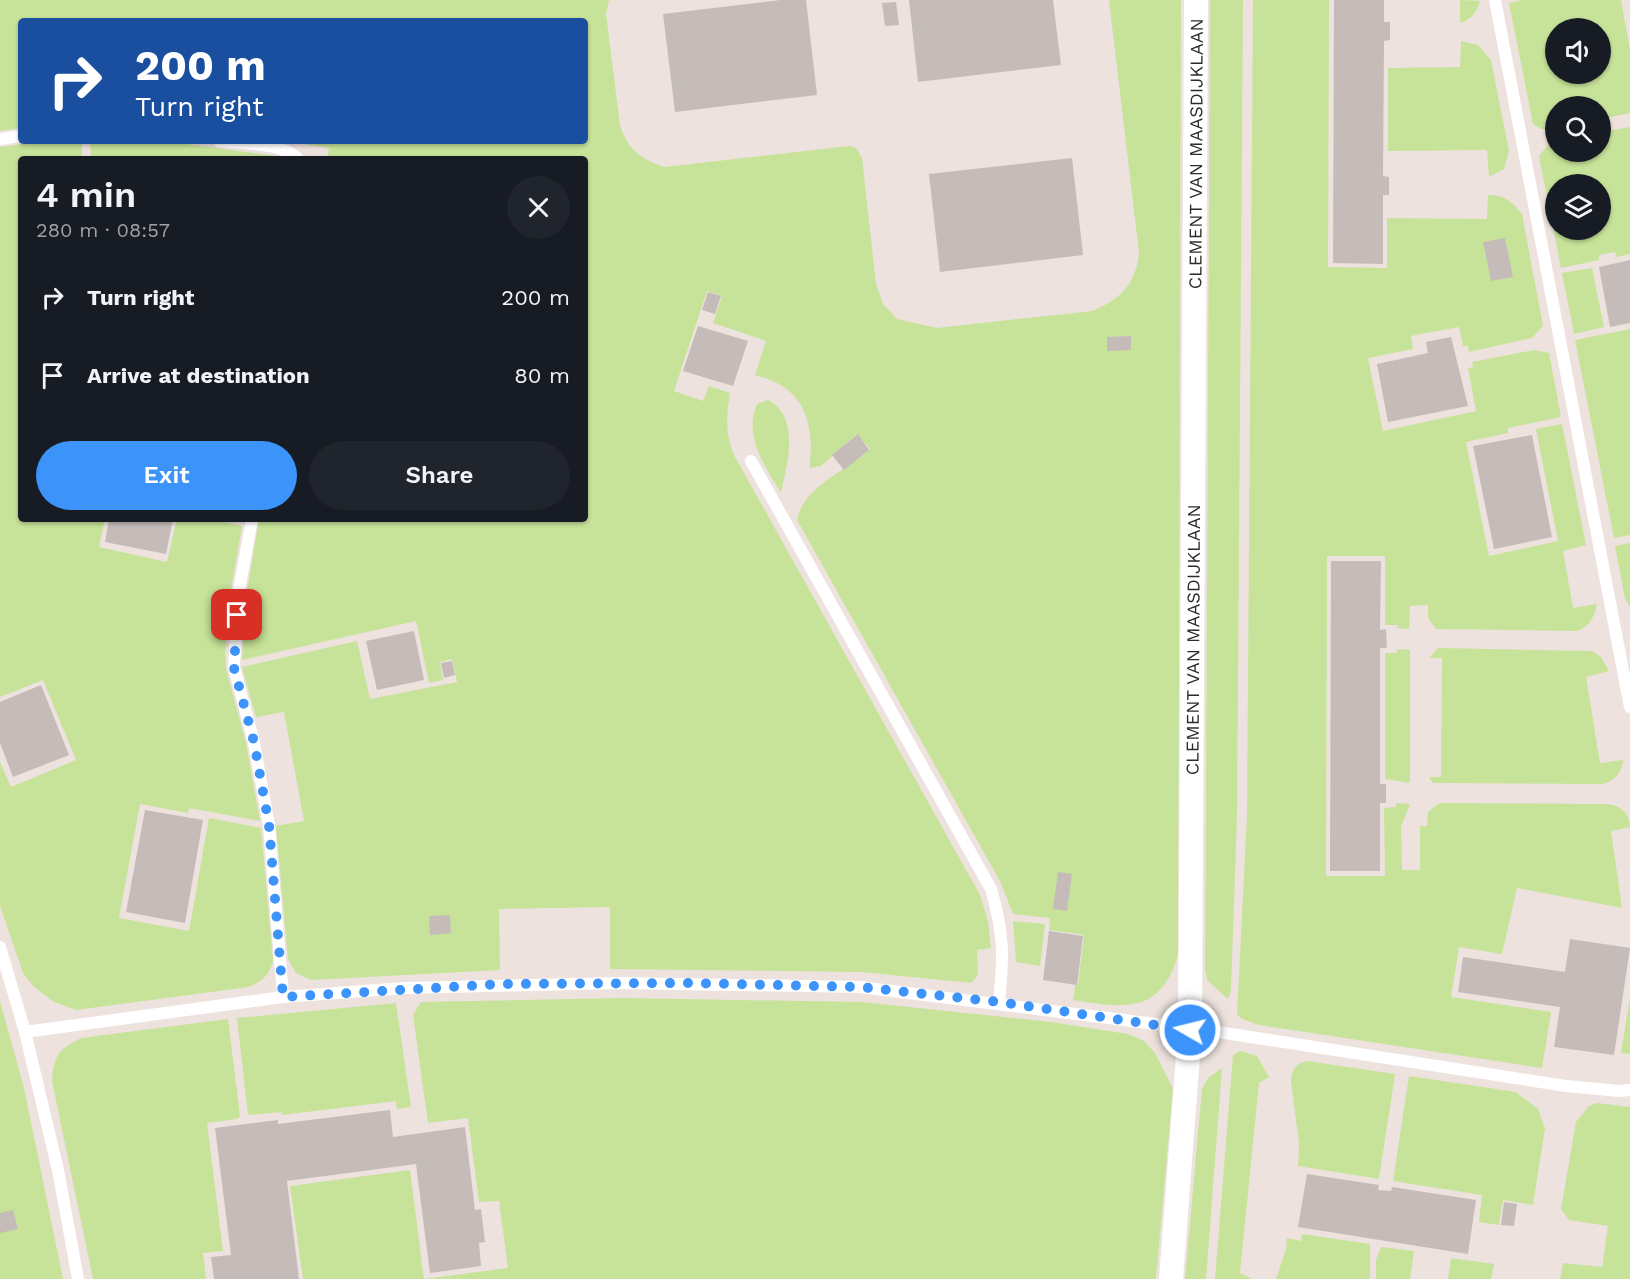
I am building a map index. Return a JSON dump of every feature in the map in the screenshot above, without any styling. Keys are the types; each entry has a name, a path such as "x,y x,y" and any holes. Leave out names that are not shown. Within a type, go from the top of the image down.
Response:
{"street":[{"name":"CLEMENT VAN MAASDIJKLAAN","path":"1171,1279 1190,1030 1196,0"}],"lane":[{"path":"1495,0 1624,638 1630,707"},
{"path":"0,139 18,136"},
{"path":"244,144 278,148 296,156"},
{"path":"751,461 991,889 1002,925 1003,962 999,1002"},
{"path":"251,522 238,596 234,668 254,742 269,825 283,997"},
{"path":"0,947 25,1032 58,1170 78,1279"},
{"path":"25,1032 283,997 501,984 689,983 860,987 999,1002 1566,1086 1619,1092 1630,1090"}],"green space":[{"path":"0,0 609,0 606,14 620,125 631,147 642,157 664,167 849,146 856,148 862,158 876,284 883,304 897,319 937,328 1092,311 1111,302 1125,290 1134,274 1139,253 1109,0 1181,0 1178,955 1161,988 1150,998 1124,1005 1073,1000 1075,985 1078,985 1084,935 1049,930 1050,918 1013,914 1000,881 797,520 801,508 817,488 870,449 857,434 821,466 810,468 810,431 802,408 789,391 768,379 755,375 766,341 713,323 722,296 707,291 674,391 703,401 709,386 730,393 727,426 729,441 735,457 980,895 988,921 991,948 977,950 978,975 971,983 861,972 610,969 610,907 499,909 500,970 311,980 296,973 288,959 276,826 304,821 284,712 256,717 242,667 357,641 370,699 457,682 452,659 440,662 443,680 429,683 416,621 242,660 246,597 258,522 588,522 588,156 328,156 329,148 304,144 588,144 588,18 18,18 18,128 0,131"},
{"path":"1210,0 1243,0 1237,815 1231,990 1228,999 1208,981 1205,972"},
{"path":"1253,0 1329,0 1328,267 1387,268 1387,218 1487,219 1488,195 1499,196 1507,200 1522,214 1543,326 1532,338 1469,352 1468,346 1463,346 1459,327 1411,336 1413,349 1368,358 1383,431 1476,411 1468,368 1473,367 1472,362 1534,350 1549,353 1561,417 1508,428 1508,433 1466,442 1489,556 1558,541 1536,429 1562,424 1586,545 1563,551 1573,608 1597,604 1596,609 1588,624 1578,631 1436,629 1428,618 1428,605 1410,606 1409,629 1398,628 1397,625 1385,625 1385,556 1327,556 1326,876 1385,876 1384,808 1396,807 1396,803 1410,804 1401,827 1402,870 1420,870 1420,826 1427,826 1428,812 1440,803 1608,804 1624,811 1630,827 1611,831 1622,908 1517,888 1502,954 1459,947 1451,997 1551,1012 1542,1068 1259,1025 1242,1019 1237,1014 1247,816"},
{"path":"1460,0 1480,1 1473,15 1460,23"},
{"path":"1523,0 1621,0 1630,50 1630,113 1611,117 1611,96 1545,96 1545,129 1533,124 1509,3"},
{"path":"1461,41 1478,45 1491,60 1509,151 1504,169 1489,177 1487,150 1388,151 1388,68 1460,67"},
{"path":"1630,127 1630,254 1616,257 1615,252 1599,255 1599,260 1561,268 1556,240 1611,240 1611,174 1545,174 1545,187 1539,156 1545,149 1545,162 1611,162 1611,130"},
{"path":"24,144 82,144 82,156 18,156 18,522 104,522 99,547 167,562 176,522 223,522 242,526 230,595 225,652 226,669 246,743 260,821 189,808 188,813 140,804 119,918 189,931 209,818 261,828 273,961 265,977 249,987 76,1010 54,1002 34,987 23,973 0,906 0,762 11,787 76,760 43,680 0,697 0,147"},
{"path":"90,144 185,144 277,156 91,156"},
{"path":"1592,268 1604,327 1574,334 1562,273"},
{"path":"1630,329 1630,535 1614,538 1575,340"},
{"path":"768,400 785,418 788,430 788,456 781,493 763,462 754,440 753,416 757,404"},
{"path":"1630,543 1630,607 1625,599 1615,546"},
{"path":"1438,648 1592,651 1601,657 1609,671 1586,677 1600,763 1623,760 1620,772 1615,778 1603,784 1433,783 1429,777 1441,777 1442,658 1429,658"},
{"path":"1397,649 1410,650 1410,783 1385,779 1385,653 1397,653"},
{"path":"1013,921 1045,924 1040,966 1016,962"},
{"path":"1630,997 1630,1054 1621,1053"},
{"path":"622,998 861,1002 1051,1022 1128,1034 1144,1041 1155,1053 1173,1089 1156,1279 424,1279 508,1268 499,1201 479,1202 468,1118 428,1123 413,1015 421,1002"},
{"path":"0,1001 24,1088 63,1279 0,1279"},
{"path":"396,1003 411,1107 397,1109 396,1101 282,1115 282,1112 248,1115 237,1018"},
{"path":"228,1019 240,1116 237,1119 207,1123 223,1251 203,1253 206,1279 93,1279 52,1081 56,1059 62,1050 81,1038"},
{"path":"1240,1051 1257,1056 1269,1077 1259,1083 1240,1273 1252,1279 1215,1279 1233,1055"},
{"path":"1307,1061 1395,1074 1379,1179 1298,1166 1299,1144 1291,1081 1295,1068"},
{"path":"1222,1068 1206,1279 1185,1279 1202,1089 1208,1078"},
{"path":"1409,1076 1516,1092 1538,1109 1545,1128 1533,1205 1503,1200 1499,1225 1479,1222 1482,1195 1393,1181"},
{"path":"1597,1103 1630,1107 1630,1279 1560,1279 1563,1263 1602,1267 1608,1226 1569,1220 1561,1209 1576,1122 1589,1106"},
{"path":"410,1170 424,1279 303,1279 290,1186"},
{"path":"1302,1234 1370,1244 1370,1279 1276,1279 1286,1249 1287,1238 1301,1241"},
{"path":"1381,1247 1414,1251 1410,1279 1376,1279 1376,1260"},
{"path":"1451,1258 1494,1264 1491,1279 1448,1279"}],"building":[{"path":"780,0 806,0 817,95 675,112 663,14"},
{"path":"909,0 1053,0 1061,65 918,82"},
{"path":"1334,0 1384,0 1384,22 1390,22 1390,40 1384,41 1383,176 1389,177 1389,195 1383,195 1383,264 1333,263"},
{"path":"896,2 899,25 885,26 882,3"},
{"path":"1072,158 1083,255 940,272 929,174"},
{"path":"1505,238 1513,277 1491,281 1483,242"},
{"path":"1630,260 1630,323 1610,327 1599,267"},
{"path":"708,292 721,296 715,314 702,310"},
{"path":"698,326 748,341 733,386 683,371"},
{"path":"1131,336 1131,350 1107,351 1107,337"},
{"path":"1451,337 1468,406 1388,422 1377,364 1428,353 1426,342"},
{"path":"858,434 869,450 844,470 832,455"},
{"path":"1532,435 1552,537 1494,549 1473,446"},
{"path":"108,522 172,522 166,554 105,542"},
{"path":"1331,561 1381,561 1380,630 1386,629 1387,648 1380,648 1380,784 1386,784 1386,803 1380,803 1380,871 1330,871"},
{"path":"414,631 424,680 377,690 366,641"},
{"path":"452,661 455,675 444,678 441,663"},
{"path":"41,685 69,755 13,777 0,743 0,702"},
{"path":"145,810 203,820 185,923 126,912"},
{"path":"1058,872 1072,874 1067,911 1053,909"},
{"path":"450,915 451,933 430,935 429,916"},
{"path":"1049,931 1083,936 1077,985 1043,980"},
{"path":"1570,939 1630,948 1614,1055 1554,1047 1560,1007 1458,992 1463,957 1565,972"},
{"path":"390,1110 393,1137 465,1127 475,1210 481,1209 485,1242 479,1243 481,1266 430,1273 416,1164 287,1181 299,1279 214,1279 211,1257 231,1255 215,1128 278,1120 278,1124"},
{"path":"1307,1174 1379,1185 1378,1190 1391,1191 1392,1187 1476,1200 1468,1254 1298,1227"},
{"path":"1504,1202 1517,1204 1514,1226 1501,1225"},
{"path":"13,1210 18,1229 0,1233 0,1213"}],"route":[{"path":"237,615 234,668 254,742 269,825 283,997 501,984 689,983 860,987 999,1002 1190,1030"}]}
